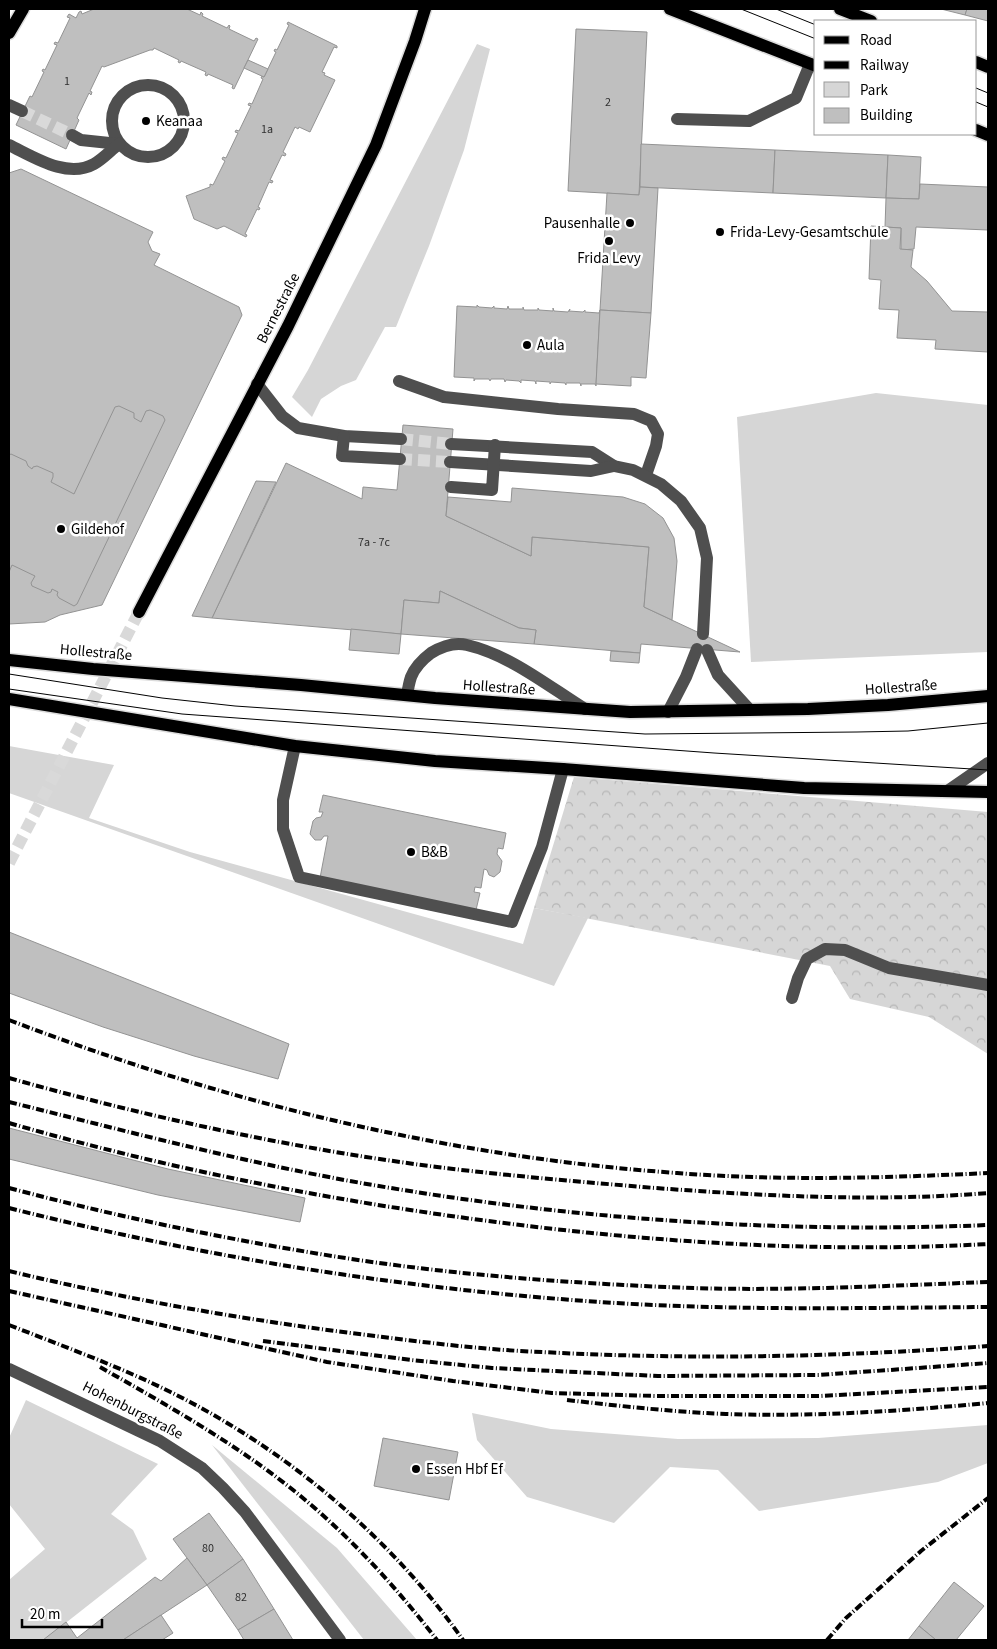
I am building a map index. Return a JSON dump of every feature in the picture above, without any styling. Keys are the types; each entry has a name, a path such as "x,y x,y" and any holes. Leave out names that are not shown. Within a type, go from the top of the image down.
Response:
{"main road":[{"path":"9,34 12,19 23,9"},
{"name":"Bernestraße","path":"139,612 288,326 376,146 425,9"},
{"path":"670,9 813,65"},
{"path":"840,9 868,20"},
{"name":"Hollestraße","path":"9,660 93,669 585,709 668,712 808,709 888,705 988,696"},
{"path":"9,698 295,746 435,761 804,788 988,792"}],"street":[{"path":"677,119 749,121 796,98 813,65"},
{"path":"72,135 81,140 119,144 135,156 146,158 159,156 174,147 184,129 184,116 180,104 175,97 165,89 155,85 142,85 125,92 117,101 111,122 113,133 119,144"},
{"path":"9,105 22,111"},
{"path":"9,145 60,168 73,169 94,164 119,144"},
{"path":"399,381 444,397 558,409 634,414 651,421 658,434 646,475"},
{"path":"257,384 282,416 298,428 344,436 401,439"},
{"path":"344,436 342,456 400,459"},
{"path":"451,444 592,452 614,466 646,475 660,484 682,501 700,528 707,558 703,634"},
{"path":"451,487 492,490 495,446"},
{"path":"450,462 591,471 614,466"},
{"path":"406,695 412,675 423,658 438,649 453,645 466,645 495,655 516,666 585,709"},
{"path":"668,712 702,650 718,675 749,709"},
{"path":"295,746 282,800 283,829 299,877 512,922 542,847 563,769"},
{"path":"949,790 988,764"},
{"path":"792,998 798,978 807,959 825,949 845,950 889,968 988,985"},
{"name":"Hohenburgstraße","path":"9,1369 160,1440 202,1468 245,1512 340,1640"}],"green space":[{"path":"477,44 490,49 464,150 429,246 396,327 385,327 356,380 341,386 321,399 312,417 292,397 308,370"},
{"path":"876,393 988,405 988,652 751,662 737,417"},
{"path":"9,746 114,765 89,818 190,852 523,944 534,908 588,918 554,986 9,793"},
{"path":"574,777 988,812 988,1054 929,1017 850,999 830,966 534,908"},
{"path":"26,1400 158,1464 111,1514 133,1530 147,1559 44,1640 9,1640 9,1580 45,1549 9,1504 9,1438"},
{"path":"472,1413 551,1429 678,1439 818,1438 988,1425 988,1463 938,1482 759,1511 718,1470 670,1467 614,1523 527,1497 477,1440"},
{"path":"212,1445 337,1548 417,1640 364,1640"}],"building":[{"path":"94,9 187,9 200,15 201,12 202,16 227,28 229,25 229,29 254,41 256,38 258,39 234,89 232,88 233,85 208,74 207,76 205,75 206,72 181,61 180,63 178,62 179,60 154,48 153,50 104,67 102,66 90,91 92,92 91,95 89,93 77,118 79,120 66,149 16,125 30,96 32,97 44,72 42,71 43,69 45,70 57,45 54,44 55,42 58,43 70,18 67,17 69,14 76,18 81,11 82,14"},
{"path":"941,9 967,9 965,15"},
{"path":"967,9 988,9 988,21 965,15"},
{"path":"288,22 337,46 337,48 334,47 322,72 325,73 324,75 335,80 310,132 295,127 283,152 286,154 285,156 282,155 270,180 273,181 272,183 269,182 258,207 260,208 259,210 257,209 245,234 247,235 246,237 224,226 217,229 194,219 186,196 210,187 210,184 213,185 225,161 222,159 223,157 226,158 238,133 235,132 236,130 239,131 251,106 248,105 249,103 252,104 263,79 261,78 262,76 264,77 276,52 274,51 275,49 277,50 289,25 287,24"},
{"path":"576,29 647,32 639,195 568,191"},
{"path":"248,60 268,69 264,77 244,68"},
{"path":"641,144 775,150 773,193 640,187"},
{"path":"775,150 888,155 886,198 773,193"},
{"path":"888,155 921,157 919,199 886,198"},
{"path":"21,169 153,232 148,242 152,251 160,254 154,265 239,307 242,315 102,605 60,615 45,622 9,624 9,173"},
{"path":"920,184 988,187 988,230 916,227 914,249 901,250 901,228 885,227 886,198 919,199"},
{"name":"Pausenhalle","path":"640,187 658,188 651,313 600,310 607,193 639,195"},
{"path":"871,226 901,228 900,249 913,250 911,267 927,281 952,311 988,312 988,352 935,349 936,340 897,338 899,310 879,309 881,280 869,279"},
{"name":"Aula","path":"477,305 479,307 492,308 494,306 494,308 507,309 508,306 509,309 523,309 523,307 524,310 538,310 538,308 539,310 553,311 553,308 554,311 568,312 570,309 569,311 583,312 585,310 585,312 599,313 600,310 596,386 595,384 581,384 581,386 580,383 566,383 566,385 565,383 551,382 550,384 550,382 536,381 536,384 535,381 521,380 521,383 519,381 506,380 505,382 504,379 491,379 490,381 489,379 475,379 474,381 474,378 454,377 457,306 477,307"},
{"path":"600,310 651,313 646,378 631,377 631,386 596,384"},
{"name":"Gildehof","path":"119,406 134,413 134,418 141,422 146,411 150,410 163,416 165,420 77,604 74,606 59,598 58,592 52,589 48,593 32,586 31,583 35,576 12,565 9,572 9,455 11,454 26,461 32,469 37,466 53,473 51,482 74,494 115,407"},
{"path":"403,425 453,429 446,516 531,556 532,537 649,547 644,607 740,652 641,644 640,653 534,644 536,630 519,628 440,591 439,603 404,600 401,634 212,618 286,463 362,499 363,487 397,490"},
{"path":"256,481 276,482 212,618 192,616"},
{"path":"512,488 623,497 645,504 663,518 674,538 677,561 672,620 644,607 649,547 532,537 531,556 446,516 448,497 511,502"},
{"path":"440,591 519,628 536,630 534,644 401,634 404,600 439,603"},
{"path":"351,629 401,634 399,654 349,650"},
{"path":"611,651 640,653 639,663 610,661"},
{"name":"B&B","path":"323,795 506,833 503,849 498,848 497,854 502,861 500,872 494,877 489,875 487,870 484,869 481,888 475,887 474,892 480,893 476,910 320,878 328,836 324,836 321,840 315,840 310,834 313,821 321,817 323,812 319,812"},
{"path":"9,932 289,1044 278,1079 194,1056 103,1027 9,993"},
{"path":"9,1128 168,1169 305,1198 300,1222 158,1195 9,1159"},
{"name":"Essen Hbf Ef","path":"383,1438 458,1452 449,1500 374,1486"},
{"path":"209,1513 243,1559 207,1585 173,1539"},
{"path":"187,1558 207,1585 123,1640 43,1640 66,1622 77,1638 155,1577 161,1581"},
{"path":"243,1559 274,1609 238,1630 207,1585"},
{"path":"954,1582 984,1606 956,1640 936,1640 919,1626"},
{"path":"274,1609 293,1640 244,1640 238,1630"},
{"path":"161,1615 173,1633 162,1640 123,1640"},
{"path":"919,1626 936,1640 908,1640"}],"tunnel":[{"path":"22,111 72,135"},
{"path":"401,439 451,444"},
{"path":"400,459 450,462"},
{"path":"9,863 139,612"}],"tram line":[{"path":"741,9 814,38"},
{"path":"776,9 814,24"},
{"path":"977,88 988,93"},
{"path":"977,102 988,107"},
{"path":"9,674 162,698 235,706 645,734 908,731 988,723"},
{"path":"9,689 182,714 714,753 988,770"}],"railway":[{"path":"9,1020 171,1076 254,1100 337,1121 421,1139 506,1154 591,1165 716,1176 794,1178 988,1173"},
{"path":"9,1078 168,1119 276,1141 384,1160 464,1170 655,1188 821,1197 905,1197 988,1193"},
{"path":"9,1102 173,1143 297,1171 419,1193 500,1204 581,1213 743,1225 825,1227 988,1225"},
{"path":"9,1123 129,1155 251,1182 373,1204 496,1222 680,1241 803,1247 988,1244"},
{"path":"9,1188 163,1225 241,1240 363,1261 492,1276 666,1287 746,1289 988,1282"},
{"path":"9,1208 152,1241 224,1255 368,1278 513,1295 686,1306 787,1308 988,1307"},
{"path":"9,1271 99,1291 236,1316 396,1339 500,1350 710,1357 877,1353 988,1346"},
{"path":"9,1291 327,1362 453,1381 552,1393 656,1396 820,1396 988,1387"},
{"path":"9,1325 146,1380 229,1424 268,1449 305,1476 374,1536 436,1604 463,1640"},
{"path":"263,1341 411,1360 492,1368 658,1376 819,1375 988,1363"},
{"path":"100,1367 208,1431 286,1484 328,1520 361,1552 393,1586 437,1640"},
{"path":"567,1400 686,1412 759,1415 857,1413 988,1403"},
{"path":"827,1640 846,1618 921,1551 988,1498"}],"place":[{"name":"Keanaa","path":"146,121"},
{"name":"Pausenhalle","path":"630,223"},
{"name":"Frida-Levy-Gesamtschule","path":"720,232"},
{"name":"Frida Levy","path":"609,241"},
{"name":"Aula","path":"527,345"},
{"name":"Gildehof","path":"61,529"},
{"name":"B&B","path":"411,852"},
{"name":"Essen Hbf Ef","path":"416,1469"}]}
